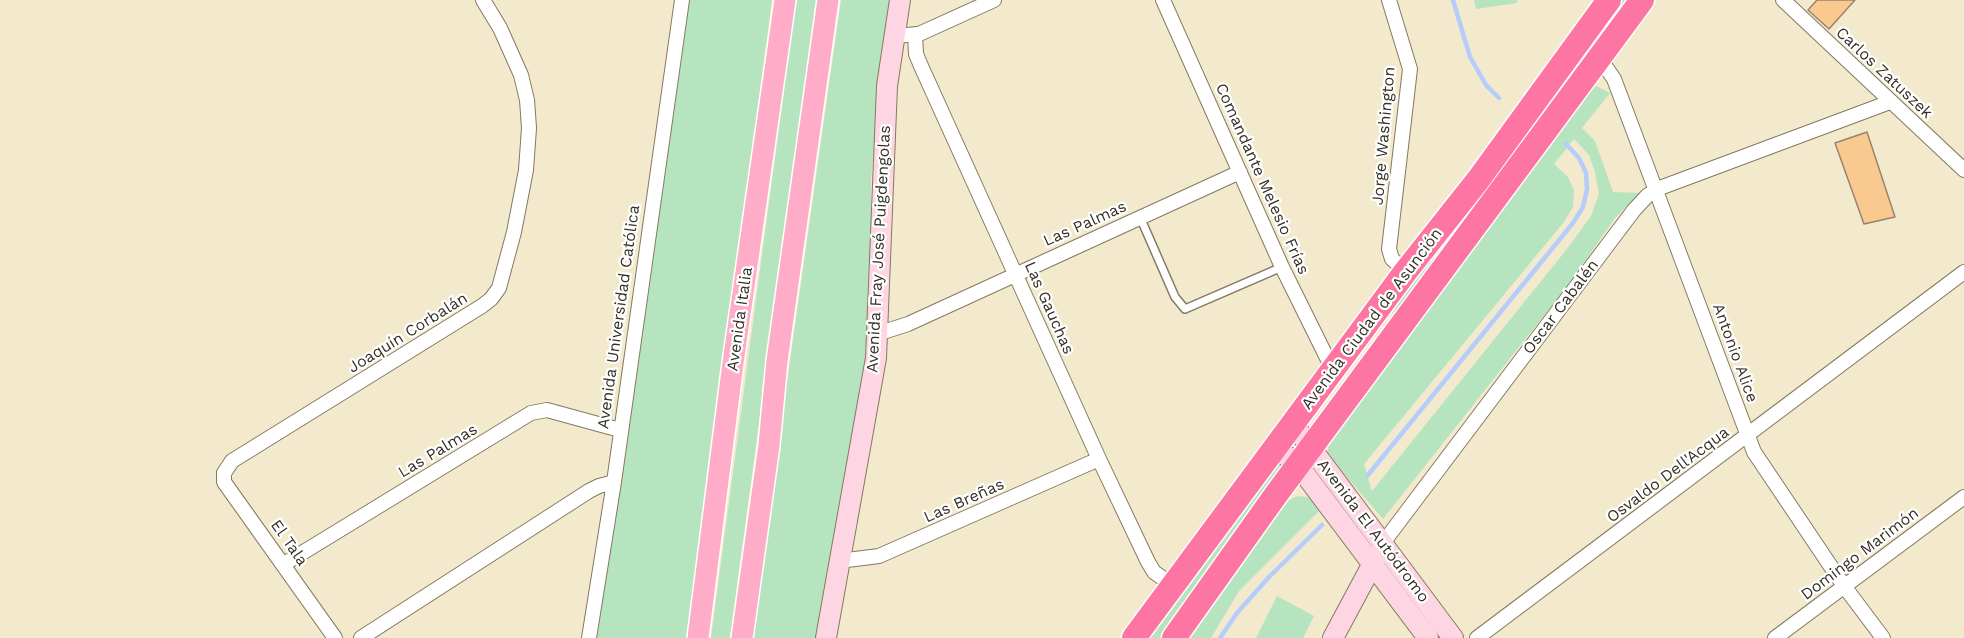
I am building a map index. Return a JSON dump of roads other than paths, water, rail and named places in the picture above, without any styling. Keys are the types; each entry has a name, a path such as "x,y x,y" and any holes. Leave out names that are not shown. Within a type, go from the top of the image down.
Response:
{"highway":[{"name":"Avenida Ciudad de Asunción","path":"1134,638 1406,271 1478,180 1609,0"},
{"name":"Avenida Ciudad de Asunción","path":"1174,638 1304,457 1642,0"}],"main road":[{"name":"Avenida Italia","path":"698,638 733,363 785,0"},
{"path":"742,638 769,445 777,361 828,0"}],"street":[{"name":"Avenida Universidad Católica","path":"589,638 614,482 682,0"},
{"name":"Avenida Fray José Puigdengolas","path":"826,638 876,358 887,86 900,0"},
{"path":"894,36 915,34 929,29 994,0"},
{"name":"Comandante Melesio Frías","path":"1163,0 1282,267 1333,370"},
{"name":"Jorge Washington","path":"1389,0 1410,69 1389,249 1392,259 1406,271"},
{"name":"Carlos Zatuszek","path":"1783,0 1964,170"},
{"name":"Joaquín Corbalán","path":"227,466 482,306 499,288 514,232 524,180 529,128 527,100 521,75 486,1"},
{"name":"Las Gauchas","path":"915,34 916,54 921,66 1099,459 1148,562 1155,572 1172,585"},
{"name":"Antonio Alice","path":"1599,57 1614,79 1754,452 1844,586 1883,638"},
{"name":"Oscar Cabalén","path":"1333,638 1383,543 1634,210 1657,189 1890,102"},
{"name":"Las Palmas","path":"877,334 908,324 1015,273 1240,172"},
{"name":"Osvaldo Dell'Acqua","path":"1477,638 1964,272"},
{"name":"Las Palmas","path":"284,564 531,413 547,410 620,430"},
{"name":"Avenida El Autódromo","path":"1293,424 1304,457 1373,564 1428,638"},
{"name":"Avenida El Autódromo","path":"1276,448 1304,457 1383,543 1453,638"},
{"name":"Las Breñas","path":"839,561 879,556 1099,459"},
{"name":"El Tala","path":"227,466 224,482 335,638"},
{"path":"361,638 589,491 614,482"},
{"name":"Domingo Marimón","path":"1775,638 1964,497"}],"lane":[{"path":"1140,217 1174,297 1185,309 1282,267"}],"waterway":[{"path":"1453,0 1470,57 1486,85 1499,98"},
{"path":"1368,475 1573,223 1583,207 1587,189 1586,173 1579,158 1566,144"},
{"path":"1220,638 1237,613 1270,576 1322,525"}]}
